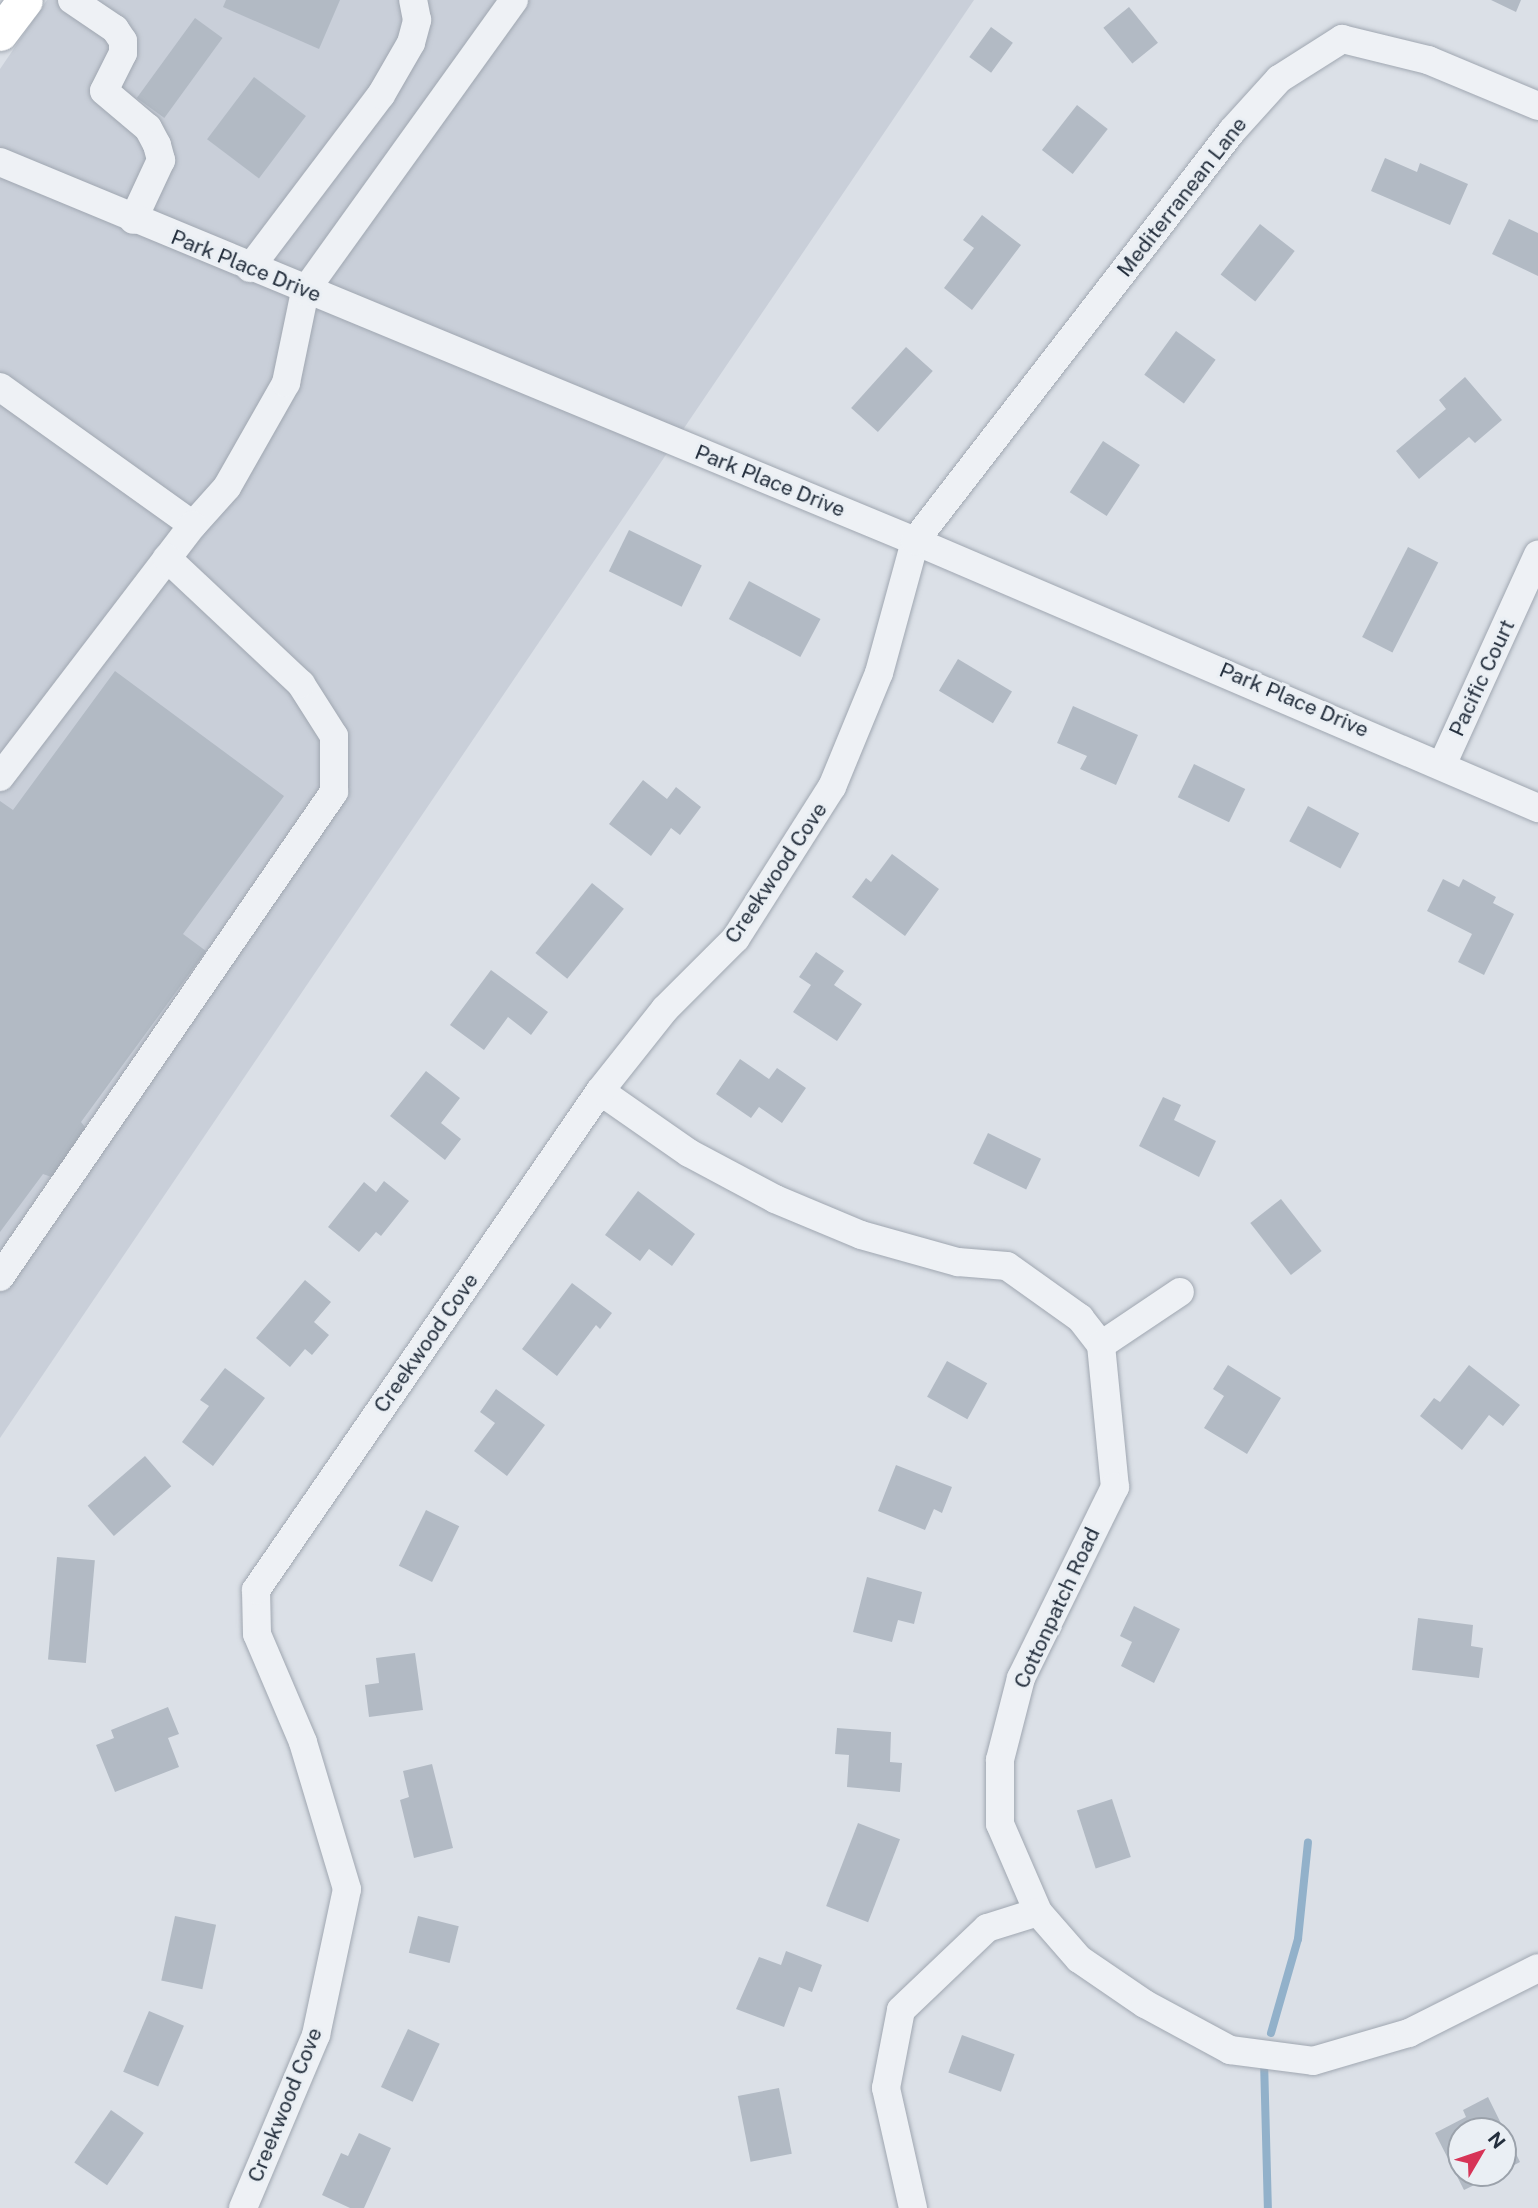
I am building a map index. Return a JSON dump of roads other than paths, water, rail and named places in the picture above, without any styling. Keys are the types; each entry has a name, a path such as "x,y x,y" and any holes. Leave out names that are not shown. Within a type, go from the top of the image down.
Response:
{"main road":[{"path":"0,33 25,0"}],"street":[{"path":"72,0 115,29 123,41 123,54 104,91 148,128 157,145 161,160 133,220"},
{"path":"250,268 381,95 411,43 417,20 413,0"},
{"path":"0,777 193,524 227,487 286,383 305,291 504,3"},
{"name":"Mediterranean Lane","path":"915,541 1231,131 1279,79 1342,39 1428,60 1538,106"},
{"name":"Park Place Drive","path":"0,162 133,220 915,541 1443,763 1538,807"},
{"path":"0,387 193,524"},
{"name":"Creekwood Cove","path":"243,2208 316,2035 346,1889 303,1742 257,1634 256,1590 600,1091 665,1009 736,938 832,787 879,673 915,541"},
{"name":"Pacific Court","path":"1443,763 1538,555"},
{"path":"0,1277 334,792 334,736 301,684 167,558"},
{"path":"600,1091 689,1153 775,1199 873,1238 958,1262 1007,1266 1080,1318 1101,1345 1180,1292"},
{"name":"Cottonpatch Road","path":"1101,1345 1115,1487 1021,1678 1000,1760 1000,1825 1038,1912 1079,1959 1145,2004 1230,2050 1313,2061 1409,2034 1538,1968"},
{"path":"913,2208 886,2088 901,2010 987,1928 1038,1912"}],"waterway":[{"path":"1271,2033 1298,1939 1308,1843"},
{"path":"1264,2060 1268,2208"}]}
